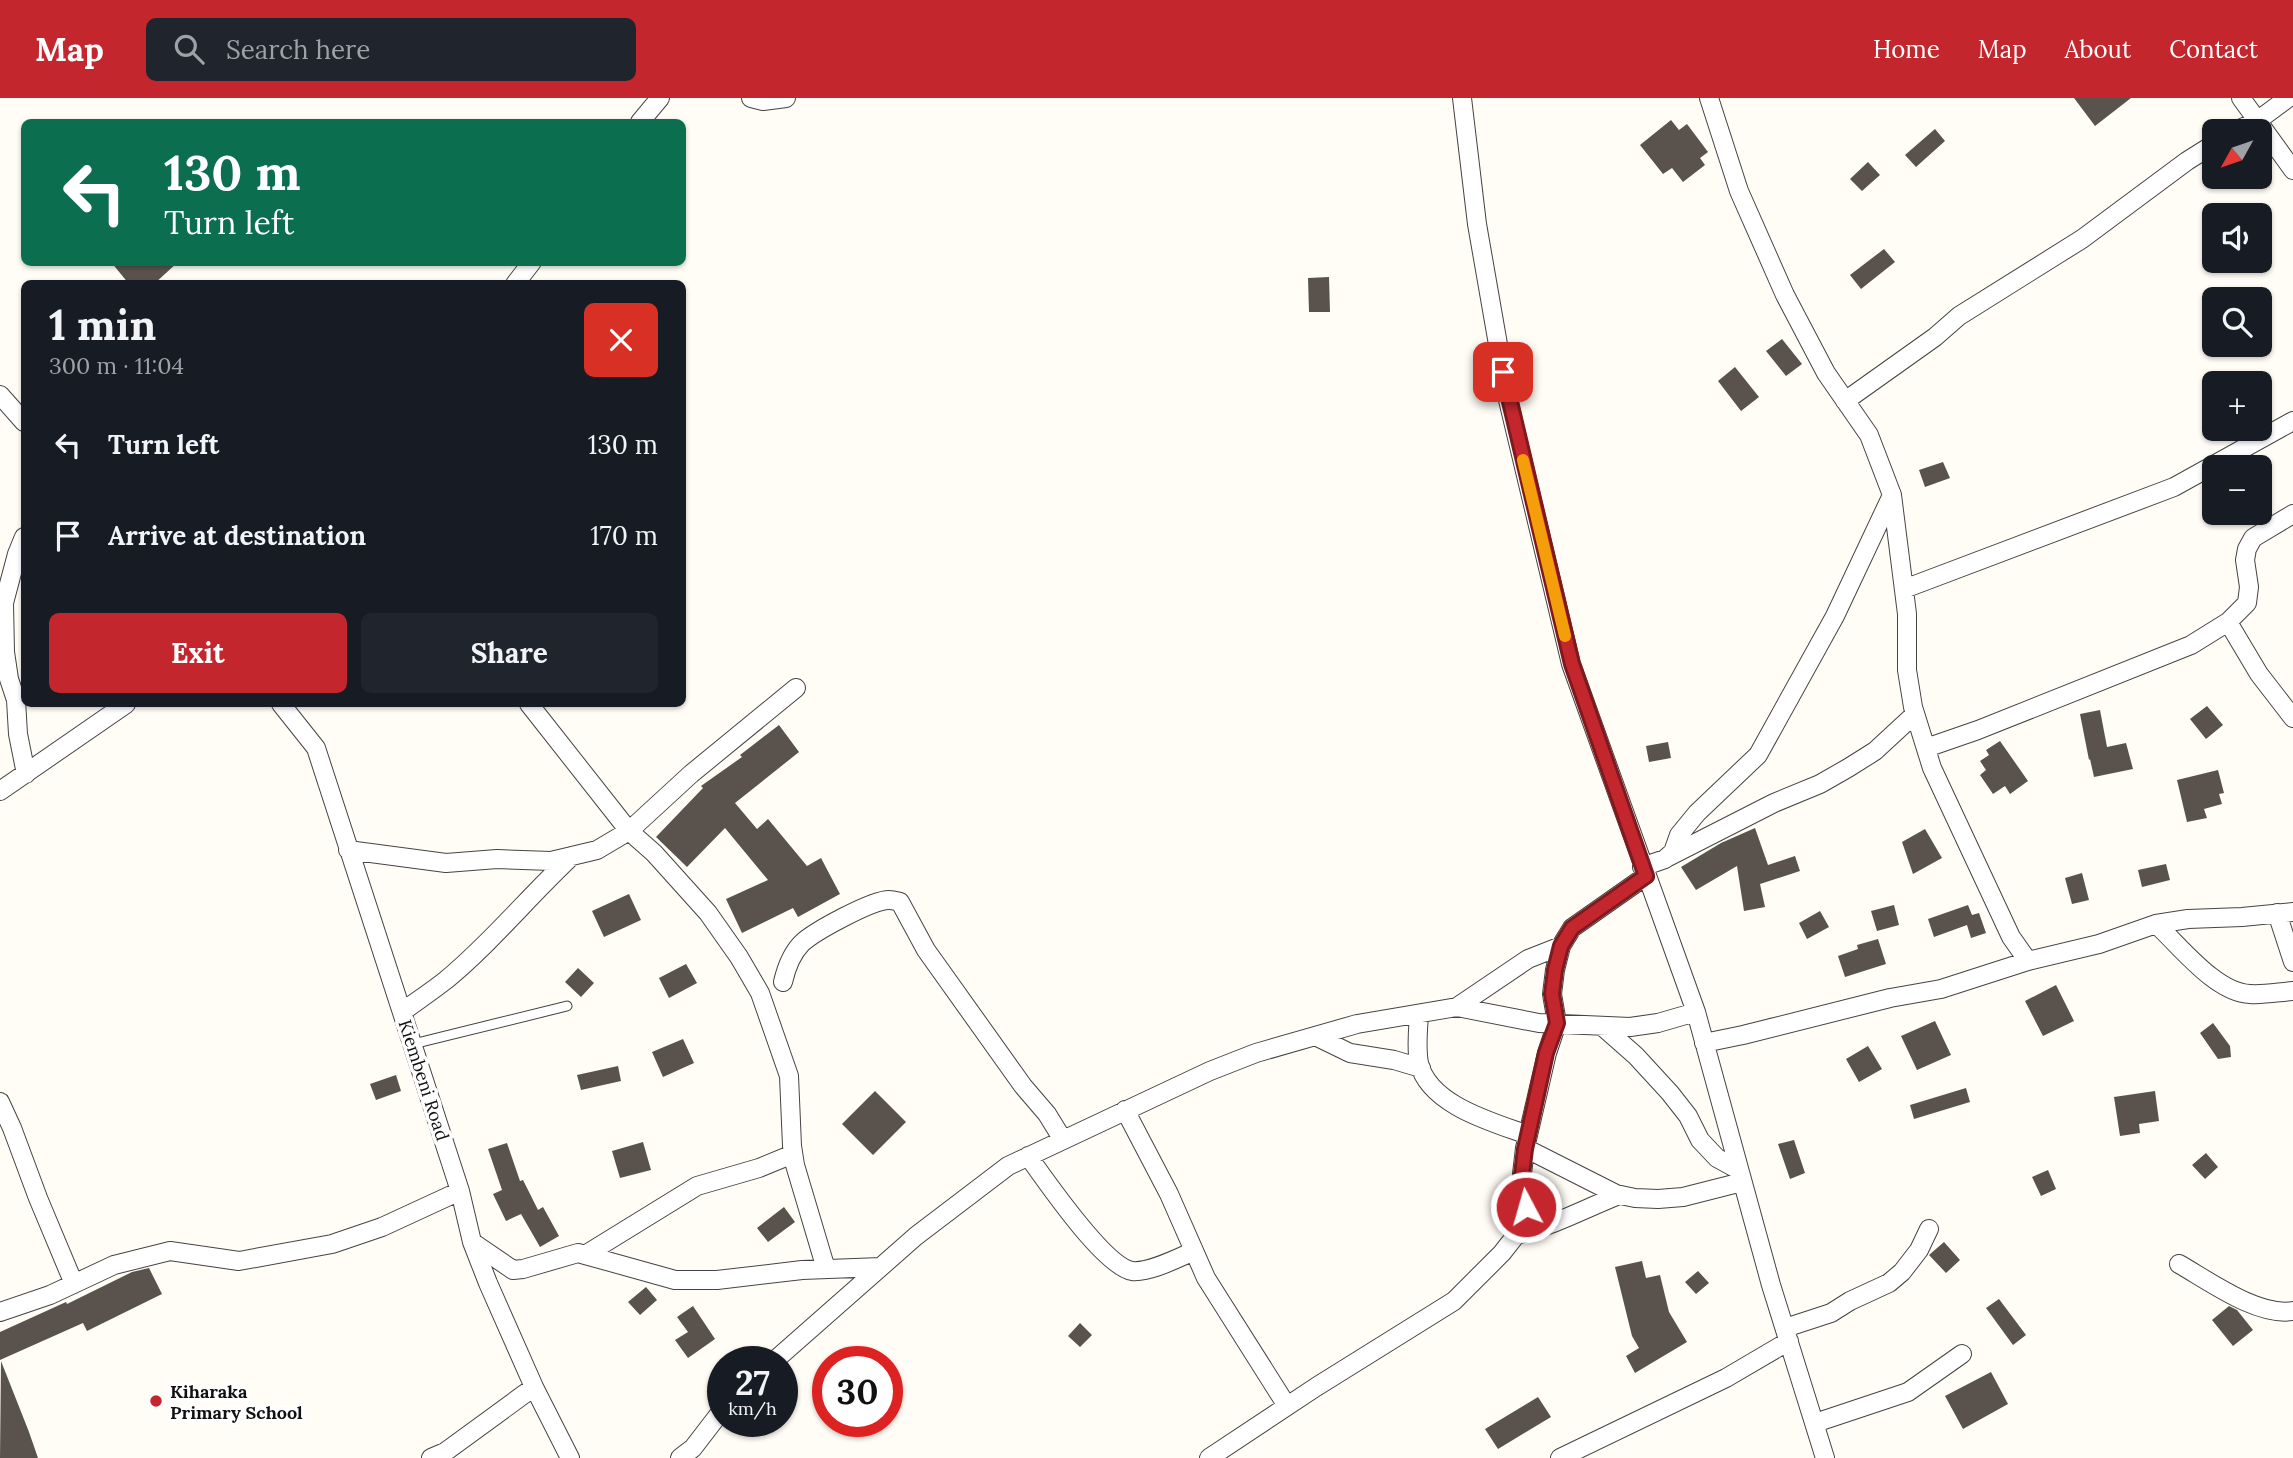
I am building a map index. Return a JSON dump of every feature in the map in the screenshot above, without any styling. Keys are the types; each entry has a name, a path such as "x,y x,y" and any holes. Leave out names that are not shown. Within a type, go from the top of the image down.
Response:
{"street":[{"path":"642,119 660,98"},
{"path":"751,98 763,101 786,98"},
{"path":"1462,98 1478,224 1507,396 1572,664 1696,1012 1740,1176 1825,1458"},
{"path":"1709,98 1739,191 1785,295 1826,373 1869,435 1892,495 1907,614 1907,670 1915,714 1932,768 2000,916 2028,961"},
{"path":"2241,98 2256,119"},
{"path":"2260,119 2288,98"},
{"path":"2272,141 2293,170"},
{"path":"1845,401 1899,360 1935,337 1959,316 2081,239 2202,151"},
{"path":"518,280 529,266"},
{"path":"0,395 21,419"},
{"path":"1904,589 2174,487 2293,421"},
{"path":"1665,859 1673,852 1679,835 1697,813 1758,755 1835,616 1892,495"},
{"path":"1926,748 2191,645 2228,622 2247,603 2249,587 2245,560 2253,538 2293,513"},
{"path":"21,544 4,603 5,652 9,679 16,699 18,734 26,774"},
{"path":"2228,622 2259,674 2293,718"},
{"path":"348,850 446,863 497,859 551,861 597,850 629,831 691,774 796,688"},
{"path":"2274,693 2293,690"},
{"path":"0,791 121,707"},
{"name":"Kiembeni Road","path":"283,707 316,748 460,1191 472,1242 506,1327 570,1458"},
{"path":"530,707 629,831 654,853 708,913 760,993 789,1076 793,1154 826,1269"},
{"path":"1209,1458 1454,1301 1502,1254 1520,1230 1526,1207 1522,1174 1526,1142 1546,1053 1557,1023 1552,994 1555,970 1561,946 1572,928 1665,859 1848,768 1875,751 1915,714"},
{"path":"402,1012 446,980 542,883 573,856"},
{"path":"783,982 786,969 802,944 836,921 877,902 892,899 900,902 926,950 1023,1086 1047,1114 1063,1140"},
{"path":"1704,1043 1889,998 1941,989 2028,961 2099,944 2156,924 2188,919 2285,913 2293,962"},
{"path":"2156,924 2227,989 2248,995 2293,991"},
{"path":"791,1346 916,1236 1008,1166 1210,1071 1256,1053 1357,1024 1457,1007 1528,959 1561,946"},
{"path":"1457,1007 1539,1023 1630,1027 1658,1023 1696,1012"},
{"path":"1419,1015 1418,1052 1421,1068 1434,1091 1619,1195 1658,1199 1683,1196 1740,1176"},
{"path":"1602,1026 1636,1056 1670,1093 1688,1116 1700,1140 1740,1176"},
{"path":"1315,1036 1350,1053 1394,1059 1421,1068"},
{"path":"0,1102 74,1284"},
{"path":"1125,1110 1169,1194 1206,1278 1287,1406"},
{"path":"586,1255 697,1186 760,1168 793,1154"},
{"path":"1028,1156 1101,1250 1120,1266 1136,1271 1161,1265 1194,1251"},
{"path":"0,1312 50,1295 114,1265 170,1251 239,1261 332,1244 382,1227 460,1191"},
{"path":"1516,1235 1564,1220 1619,1195"},
{"path":"1560,1458 1726,1378 1787,1335 1889,1283 1902,1272 1919,1250 1929,1229"},
{"path":"472,1242 513,1270 578,1253 676,1280 717,1280 826,1269 881,1267"},
{"path":"2179,1264 2246,1302 2283,1312 2293,1311"},
{"path":"1815,1423 1908,1392 1962,1354"},
{"path":"441,1456 534,1387"},
{"path":"680,1458 693,1448 707,1430"}],"lane":[{"path":"413,1044 566,1006"}],"building":[{"path":"2074,98 2131,98 2095,126"},
{"path":"1671,120 1679,130 1687,124 1708,152 1700,158 1705,165 1683,182 1672,168 1663,174 1640,145"},
{"path":"1935,129 1945,141 1916,167 1905,155"},
{"path":"1868,162 1880,175 1862,191 1850,179"},
{"path":"1884,249 1895,262 1861,289 1850,275"},
{"path":"114,266 174,266 158,280 126,280"},
{"path":"1329,277 1330,312 1309,312 1308,278"},
{"path":"1782,339 1802,364 1786,376 1766,351"},
{"path":"1735,367 1759,397 1741,411 1718,381"},
{"path":"1943,462 1950,478 1925,487 1919,470"},
{"path":"2207,706 2223,725 2206,739 2190,719"},
{"path":"2100,710 2107,747 2126,743 2133,769 2094,777 2080,714"},
{"path":"779,725 799,752 735,803 757,829 768,819 807,866 821,858 840,894 798,917 793,908 742,933 726,899 768,880 725,828 687,867 656,837 703,788 701,786 742,757 740,755"},
{"path":"2000,741 2028,781 2010,794 2005,786 1993,794 1980,775 1986,770 1980,761 1989,755 1986,750"},
{"path":"1668,742 1671,758 1649,762 1646,746"},
{"path":"2218,770 2224,793 2219,794 2222,804 2204,809 2207,818 2187,822 2177,780"},
{"path":"1755,828 1768,865 1795,856 1800,871 1760,884 1765,907 1744,911 1737,866 1696,890 1681,867 1721,843"},
{"path":"1925,829 1942,858 1913,874 1902,842"},
{"path":"2166,864 2170,880 2142,887 2138,870"},
{"path":"2082,873 2089,900 2072,904 2065,878"},
{"path":"629,894 641,920 604,937 592,911"},
{"path":"1894,905 1899,925 1877,931 1871,911"},
{"path":"1968,905 1972,915 1979,913 1986,933 1971,938 1967,925 1934,937 1928,919"},
{"path":"1820,911 1829,927 1807,939 1799,923"},
{"path":"1878,939 1886,964 1845,977 1838,956 1858,949 1857,945"},
{"path":"686,964 697,983 669,998 659,978"},
{"path":"578,968 594,983 581,997 565,982"},
{"path":"2056,985 2074,1021 2043,1036 2025,1001"},
{"path":"1935,1021 1951,1055 1917,1070 1901,1036"},
{"path":"2213,1023 2230,1046 2231,1057 2218,1059 2200,1033"},
{"path":"683,1039 694,1063 663,1077 652,1052"},
{"path":"1868,1046 1882,1069 1859,1082 1846,1059"},
{"path":"618,1066 621,1081 581,1090 577,1075"},
{"path":"396,1075 401,1091 376,1100 370,1084"},
{"path":"1966,1088 1970,1102 1914,1119 1910,1105"},
{"path":"875,1091 906,1122 873,1155 842,1124"},
{"path":"2155,1091 2159,1121 2139,1124 2140,1133 2120,1136 2114,1097"},
{"path":"1794,1140 1805,1173 1790,1179 1778,1144"},
{"path":"643,1142 651,1170 620,1178 612,1151"},
{"path":"507,1143 520,1181 523,1180 538,1210 543,1207 559,1236 540,1247 521,1214 506,1221 493,1194 502,1190 488,1149"},
{"path":"2206,1153 2218,1167 2205,1179 2192,1165"},
{"path":"2048,1170 2056,1189 2041,1196 2032,1177"},
{"path":"784,1207 795,1222 768,1242 757,1228"},
{"path":"1944,1242 1960,1260 1946,1273 1929,1255"},
{"path":"1642,1261 1646,1278 1660,1275 1669,1312 1687,1342 1635,1373 1626,1356 1639,1348 1632,1336 1615,1267"},
{"path":"149,1268 162,1294 87,1331 83,1323 0,1360 0,1332 66,1302 67,1304 132,1272"},
{"path":"1698,1271 1709,1283 1696,1294 1685,1282"},
{"path":"646,1287 657,1300 640,1315 628,1302"},
{"path":"1999,1299 2026,1335 2013,1345 1986,1308"},
{"path":"693,1306 715,1339 688,1358 675,1340 688,1332 677,1317"},
{"path":"2229,1306 2237,1310 2253,1330 2233,1346 2212,1320"},
{"path":"1080,1323 1092,1335 1080,1347 1068,1336"},
{"path":"1,1361 29,1432 38,1458 0,1458"},
{"path":"1991,1372 2008,1404 1963,1429 1945,1396"},
{"path":"1538,1397 1551,1417 1498,1449 1485,1429"}],"slow traffic":[{"path":"1523,460 1565,636"}],"place":[{"name":"Kiharaka Primary School","path":"156,1401"}],"route":[{"path":"1503,372 1572,664 1646,876 1572,928 1561,946 1552,994 1557,1023 1546,1053 1525,1149 1522,1174 1526,1207"}]}
